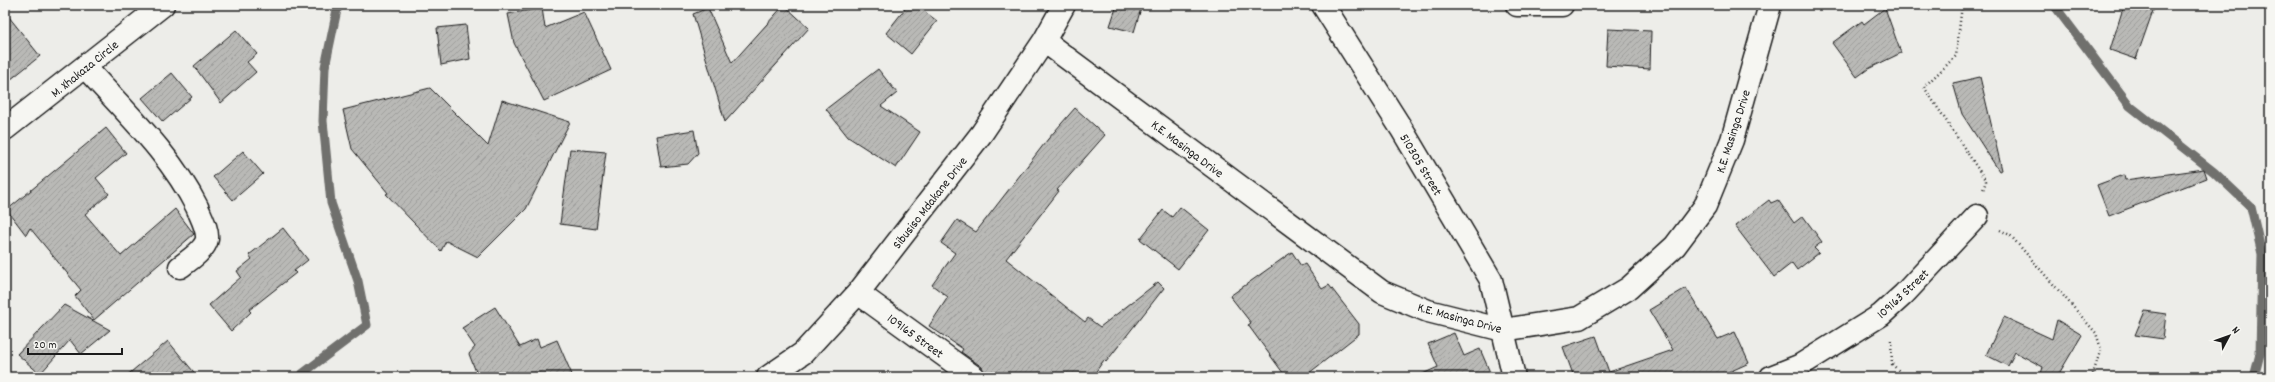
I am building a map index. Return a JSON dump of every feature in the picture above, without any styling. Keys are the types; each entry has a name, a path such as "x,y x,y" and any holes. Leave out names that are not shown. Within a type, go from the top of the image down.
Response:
{"street":[{"name":"M. Xhakaza Circle","path":"5,129 85,68 163,5"},
{"name":"Sibusiso Mdakane Drive","path":"768,377 803,353 858,293 982,133 1044,41 1064,5"},
{"name":"510305 Street","path":"1323,5 1401,128 1490,280 1514,377"},
{"path":"1517,5 1562,5"},
{"name":"K.E. Masinga Drive","path":"1044,41 1382,292 1428,311 1503,330 1579,318 1629,288 1675,246 1705,206 1732,140 1770,5"},
{"path":"85,68 171,163 188,189 202,217 207,232 206,241 200,250 180,267"},
{"name":"109163 Street","path":"1771,377 1799,366 1881,315 1904,294 1977,216"},
{"name":"109165 Street","path":"858,293 974,377"}],"path":[{"path":"1962,5 1956,56 1924,87 1986,181 1977,216 2010,236 2096,333 2101,349 2092,377"},
{"path":"1881,315 1891,330 1892,364 1905,377"}],"building":[{"path":"784,5 809,28 725,122 693,14 708,8 732,63"},
{"path":"908,5 916,5 937,21 911,54 886,33"},
{"path":"1117,5 1142,5 1134,32 1110,26"},
{"path":"2124,5 2155,5 2136,59 2110,50"},
{"path":"542,8 545,28 584,12 611,70 544,101 514,43 508,14"},
{"path":"1885,8 1901,53 1868,69 1857,77 1832,43 1862,21 1864,24"},
{"path":"5,12 40,56 5,84"},
{"path":"466,25 470,59 441,65 437,28"},
{"path":"1608,29 1651,31 1650,69 1606,66"},
{"path":"236,30 257,54 247,62 256,72 221,103 194,66"},
{"path":"878,69 897,93 881,106 920,132 896,168 848,137 826,109"},
{"path":"172,73 192,97 163,122 142,98"},
{"path":"1980,77 2002,170 1999,171 1962,114 1953,83"},
{"path":"430,88 488,146 502,100 570,122 526,209 478,257 446,241 441,251 386,194 388,193 352,149 343,110"},
{"path":"1075,108 1105,135 1057,190 1059,191 1006,259 1085,322 1088,318 1100,327 1158,282 1164,288 1106,362 1104,360 1092,377 986,377 982,367 961,352 963,349 929,326 948,297 932,285 955,253 941,243 957,220 976,232 1048,139"},
{"path":"106,128 126,153 96,178 109,194 85,214 121,256 175,209 194,234 94,320 75,296 81,290 30,228 26,235 7,210"},
{"path":"694,130 698,153 688,164 661,167 656,136"},
{"path":"570,149 606,152 596,229 560,224"},
{"path":"243,151 263,174 233,200 213,177"},
{"path":"2204,169 2207,178 2109,216 2097,185 2124,175 2125,180"},
{"path":"1769,200 1771,203 1778,200 1794,223 1803,216 1822,242 1814,248 1819,253 1797,270 1792,263 1774,277 1735,226"},
{"path":"1180,207 1209,230 1178,269 1140,239 1163,210 1172,217"},
{"path":"283,228 308,260 294,271 296,273 249,310 251,312 231,331 209,305 241,277 237,271 252,259 249,255"},
{"path":"1292,252 1301,266 1305,264 1322,289 1329,285 1359,324 1359,334 1304,377 1286,377 1248,325 1251,323 1230,296"},
{"path":"1686,288 1718,339 1735,332 1749,363 1718,377 1574,377 1563,347 1596,336 1609,372 1673,350 1649,310"},
{"path":"64,305 110,330 81,354 70,340 40,374 17,354"},
{"path":"495,307 520,347 537,339 540,347 557,340 573,377 478,377 469,354 475,347 462,328"},
{"path":"2145,311 2166,314 2163,339 2135,335"},
{"path":"2004,317 2052,339 2057,320 2082,335 2057,377 2040,377 2043,367 2015,352 2008,366 1986,355"},
{"path":"1454,333 1464,356 1480,349 1492,377 1416,377 1438,367 1428,344"},
{"path":"168,341 198,377 125,377"}],"waterway":[{"path":"298,377 367,325 358,281 331,203 323,121 325,67 338,5"},
{"path":"2054,5 2130,106 2214,172 2251,207 2262,254 2260,354 2254,377"},
{"path":"2261,302 2270,291"}]}
